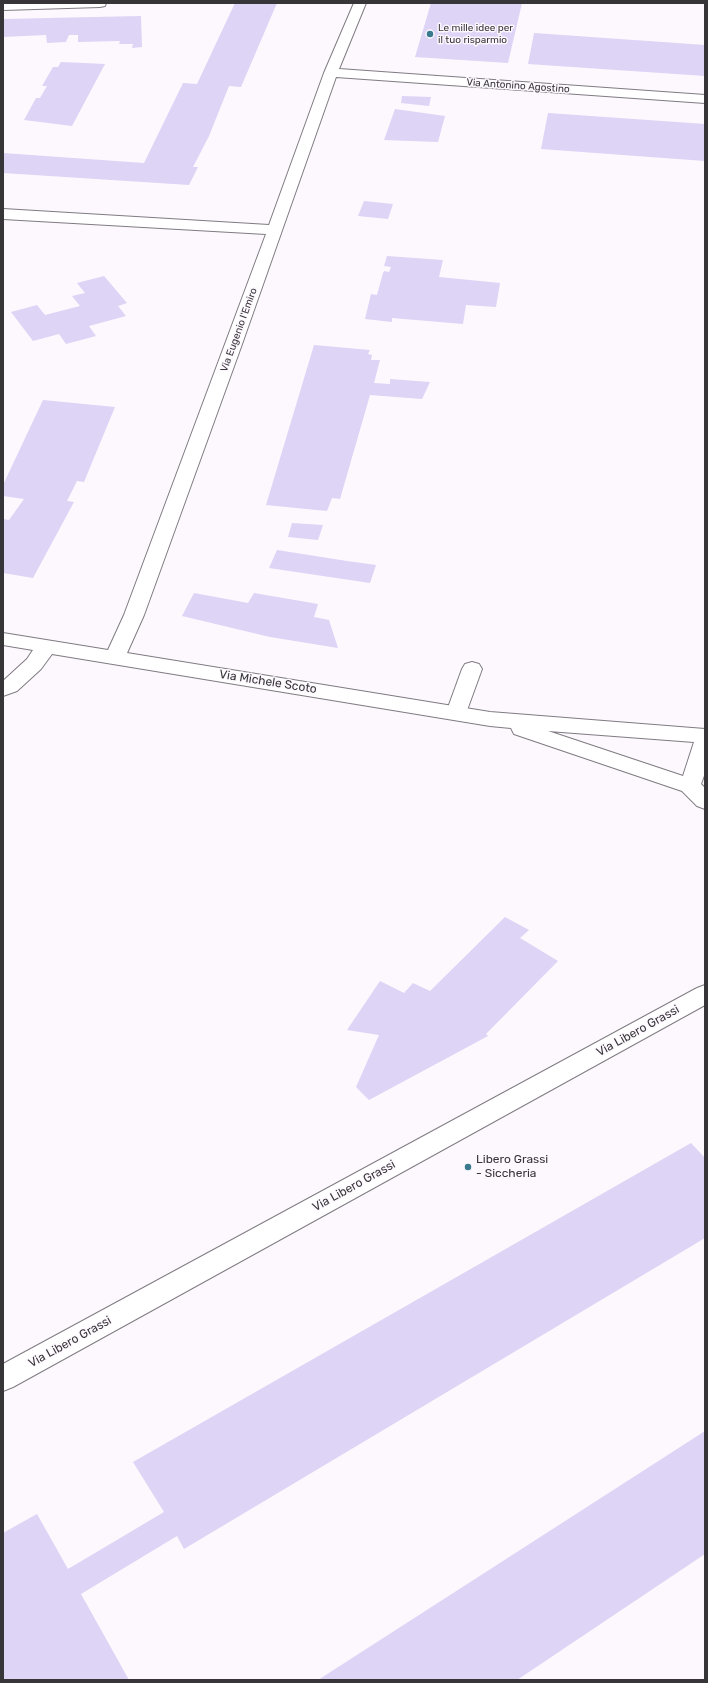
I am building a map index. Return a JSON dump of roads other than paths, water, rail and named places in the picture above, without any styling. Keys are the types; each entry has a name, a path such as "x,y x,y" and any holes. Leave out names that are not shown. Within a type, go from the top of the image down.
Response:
{"street":[{"path":"3,6 100,3"},
{"name":"Via Eugenio l'Emiro","path":"115,656 134,615 233,347 331,73 360,3"},
{"name":"Via Antonino Agostino","path":"331,73 705,99"},
{"path":"3,214 275,230"},
{"name":"Via Michele Scoto","path":"3,639 456,712 490,719"},
{"path":"3,689 10,686 34,664 47,646"},
{"path":"456,712 472,669"},
{"path":"490,719 705,736"},
{"path":"490,719 690,786 705,801"},
{"path":"690,786 705,742"},
{"name":"Via Libero Grassi","path":"3,1378 705,994"}],"place":[{"name":"Le mille idee per il tuo risparmio","path":"430,34"},
{"name":"Libero Grassi - Siccheria","path":"468,1167"}]}
